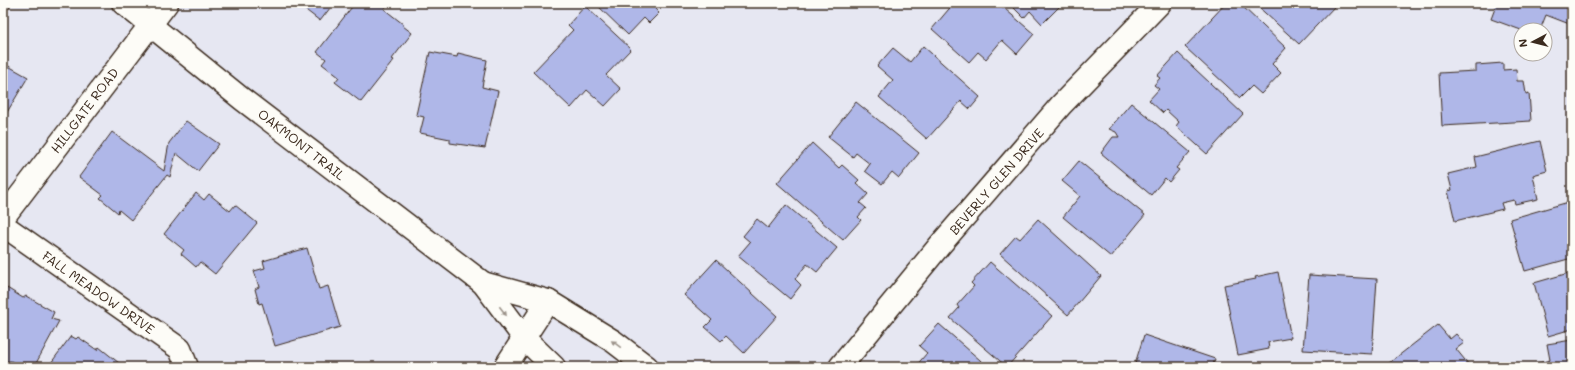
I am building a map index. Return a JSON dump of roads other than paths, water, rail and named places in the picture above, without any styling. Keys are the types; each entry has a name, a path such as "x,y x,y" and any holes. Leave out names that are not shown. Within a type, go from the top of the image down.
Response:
{"street":[{"name":"OAKMONT TRAIL","path":"122,3 242,99 482,283 524,338 554,367"},
{"name":"HILLGATE ROAD","path":"3,218 167,3"},
{"name":"BEVERLY GLEN DRIVE","path":"840,367 940,245 1061,105 1160,3"},
{"name":"FALL MEADOW DRIVE","path":"3,225 180,349 187,367"},
{"name":"OAKMONT TRAIL","path":"482,283 548,301 613,341 647,367"},
{"path":"505,367 548,301"}]}
